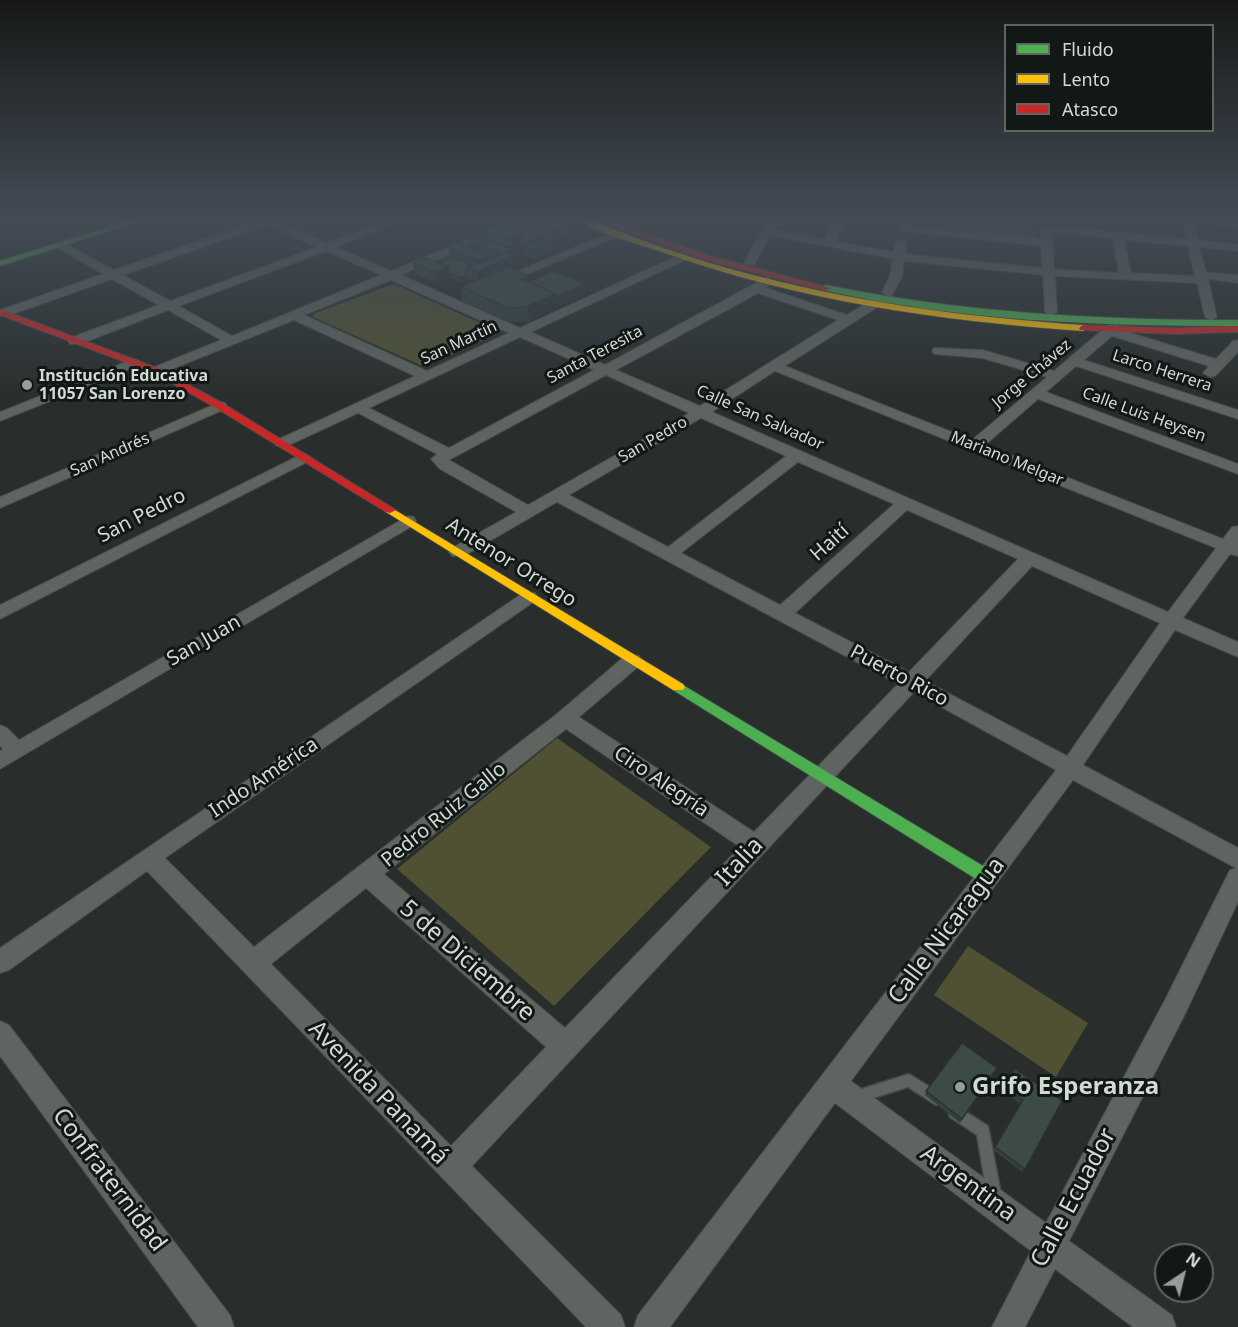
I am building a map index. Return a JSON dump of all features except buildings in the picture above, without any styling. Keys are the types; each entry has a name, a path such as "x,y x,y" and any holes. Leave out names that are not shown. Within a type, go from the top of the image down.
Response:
{"street":[{"path":"1,312 90,282"},
{"path":"128,282 232,341"},
{"path":"75,340 233,282"},
{"path":"157,371 378,282"},
{"name":"Calle San Salvador","path":"406,282 1238,650"},
{"path":"453,302 497,282"},
{"name":"San Martín","path":"282,443 631,282"},
{"path":"753,282 850,320"},
{"path":"800,282 883,298 970,310 1072,319 1238,323"},
{"path":"840,282 888,292 1050,312 1238,316"},
{"path":"888,292 893,282"},
{"path":"1048,282 1050,312"},
{"path":"1202,282 1211,317"},
{"path":"762,285 996,320 1111,329 1238,329"},
{"name":"Santa Teresita","path":"443,456 762,285"},
{"path":"581,288 601,296"},
{"name":"San Pedro","path":"458,552 701,412 875,303"},
{"name":"Antenor Orrego","path":"1,312 157,371 220,406 987,877"},
{"path":"296,316 427,376"},
{"path":"1111,329 1218,364"},
{"name":"Jorge Chávez","path":"974,446 1111,329"},
{"path":"1208,375 1238,344"},
{"path":"939,351 983,354 1058,376"},
{"name":"Larco Herrera","path":"1075,361 1238,415"},
{"path":"0,417 133,363"},
{"name":"Mariano Melgar","path":"776,367 974,446 1234,543"},
{"name":"Calle Luis Heysen","path":"1037,394 1238,469"},
{"name":"San Andrés","path":"0,503 220,406"},
{"path":"358,408 443,456 446,466 528,512"},
{"path":"669,554 797,455"},
{"name":"San Pedro","path":"0,613 304,458"},
{"name":"Puerto Rico","path":"558,496 911,682 1238,859"},
{"name":"Haití","path":"782,614 906,503"},
{"name":"San Juan","path":"9,756 408,521"},
{"name":"Calle Nicaragua","path":"650,1327 842,1092 987,877 1070,768 1172,621 1234,543"},
{"name":"Italia","path":"451,1167 1029,558"},
{"name":"Indo América","path":"0,962 149,857 529,597"},
{"name":"Pedro Ruiz Gallo","path":"252,964 565,718 632,661"},
{"name":"Ciro Alegría","path":"565,718 756,845"},
{"path":"0,733 9,756"},
{"name":"Avenida Panamá","path":"149,857 609,1327"},
{"name":"5 de Diciembre","path":"368,875 565,1046"},
{"name":"Calle Ecuador","path":"1008,1327 1175,1007 1238,877"},
{"name":"Confraternidad","path":"0,1034 218,1327"},
{"name":"Argentina","path":"842,1092 1050,1243 1160,1327"}],"lane":[{"path":"842,1092 909,1080 983,1131 996,1205"}],"green space":[{"path":"394,284 500,332 425,367 313,317 315,313"},
{"path":"557,738 711,847 554,1006 397,869"},
{"path":"968,946 1088,1023 1056,1077 934,995"}],"traffic: fast":[{"path":"826,288 979,313 1134,322 1238,323"},
{"path":"678,687 987,877"}],"traffic: slow":[{"path":"768,282 902,309 992,321 1083,328"},
{"path":"390,510 678,687"}],"traffic: jam":[{"path":"802,282 826,288"},
{"path":"0,312 157,371 220,406 390,510"},
{"path":"1083,328 1174,331 1238,329"}],"place":[{"name":"Institución Educativa 11057 San Lorenzo","path":"27,385"},
{"name":"Grifo Esperanza","path":"960,1087"}]}
